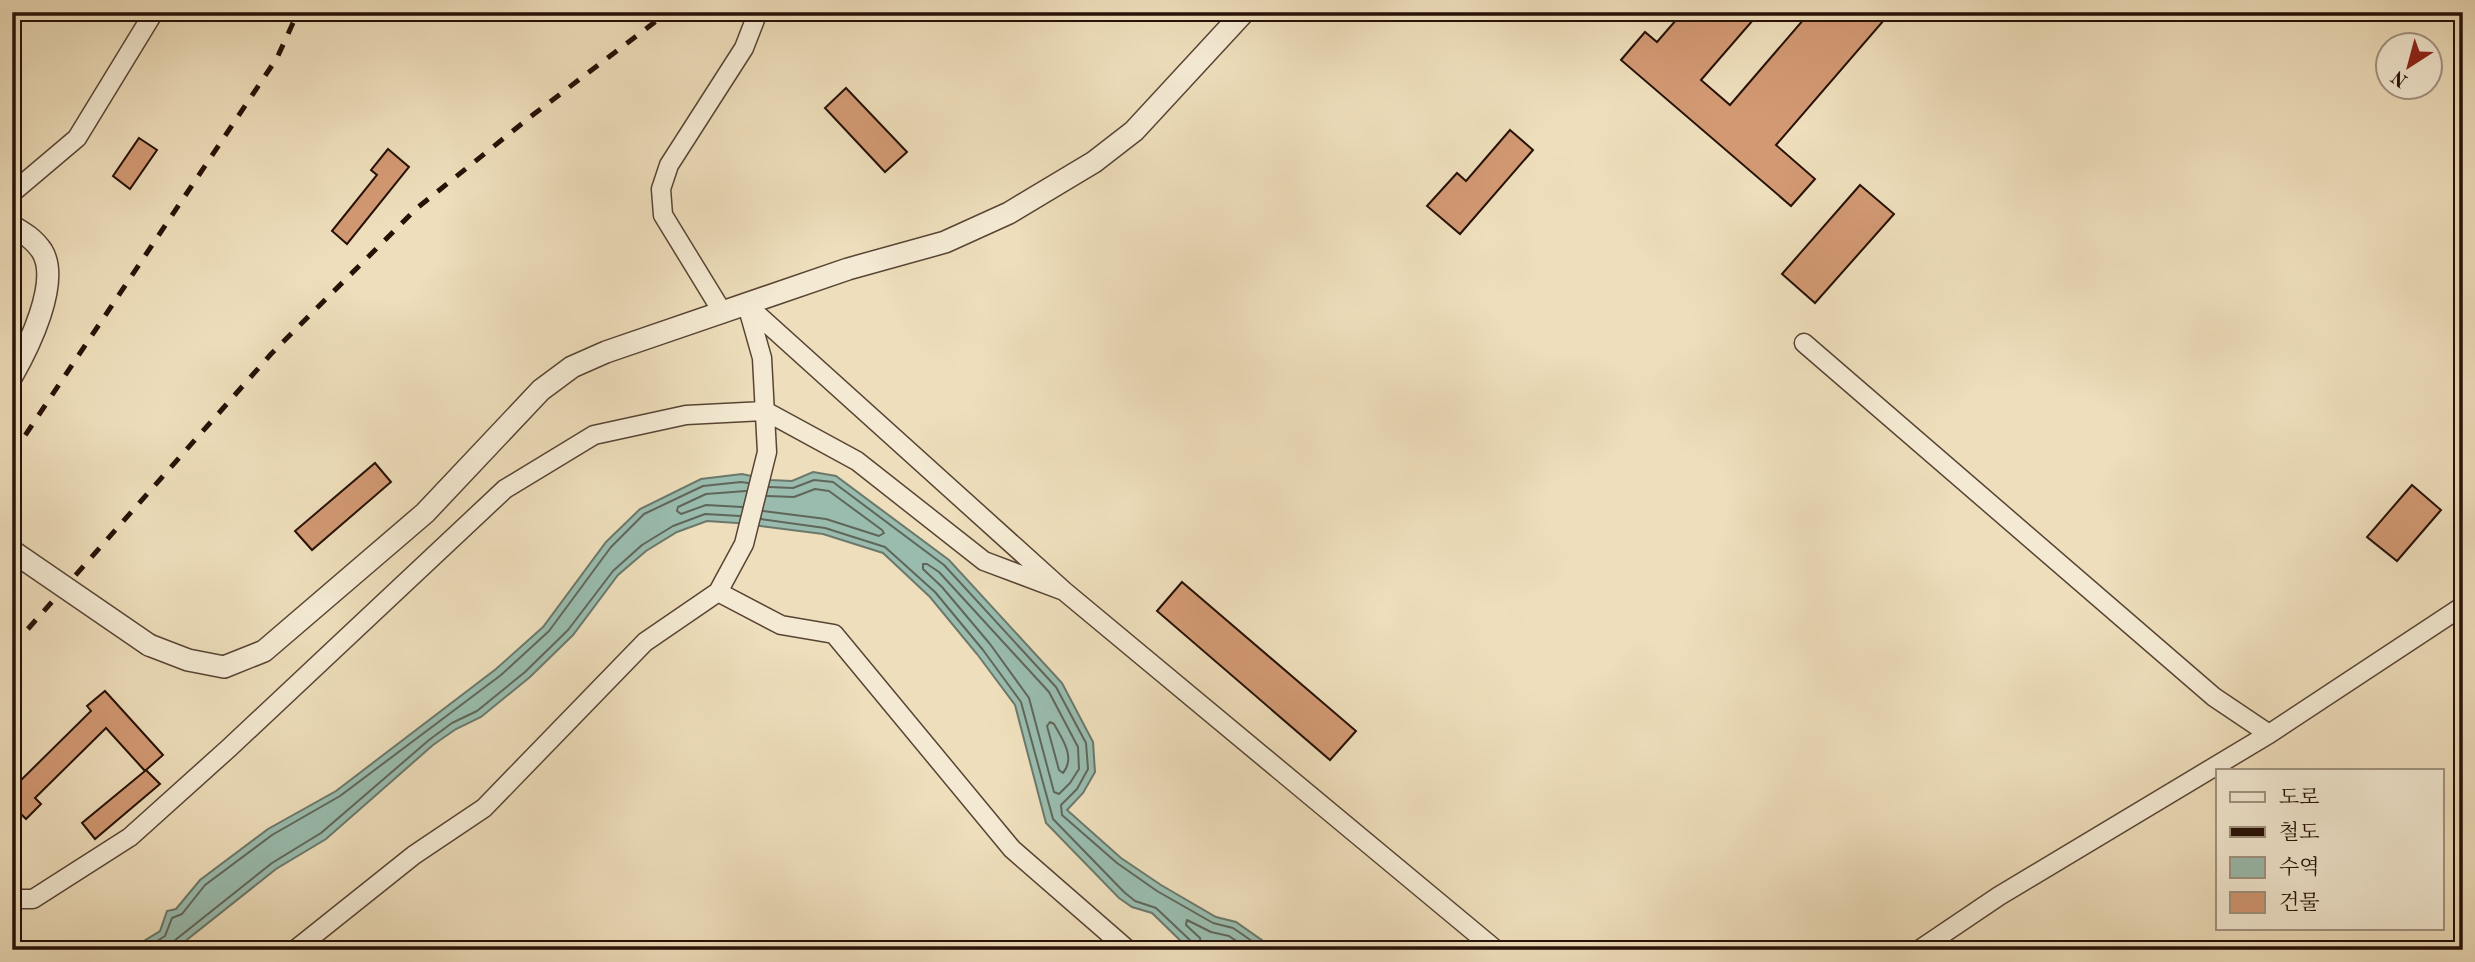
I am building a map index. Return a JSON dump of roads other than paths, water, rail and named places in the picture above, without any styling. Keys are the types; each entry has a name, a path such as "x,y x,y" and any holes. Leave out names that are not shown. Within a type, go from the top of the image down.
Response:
{"street":[{"path":"12,192 77,138 154,12"},
{"path":"723,313 663,215 661,189 669,165 744,48 758,12"},
{"path":"12,551 149,645 188,660 224,667 264,651 425,513 541,390 572,368 606,352 848,269 944,243 1009,213 1094,162 1134,131 1244,12"},
{"path":"12,226 30,236 44,253 48,282 29,347 12,376"},
{"path":"295,950 414,855 484,808 645,642 718,592 744,544 767,452 762,358 747,305"},
{"path":"747,305 1064,591 1496,950"},
{"path":"1804,343 2214,697 2269,734"},
{"path":"12,899 33,899 130,838 505,489 594,435 686,415 765,411 857,461 984,561 1064,591"},
{"path":"718,592 781,625 834,634 1012,849 1128,950"},
{"path":"1919,950 1999,896 2269,734 2463,606"}],"water":[{"path":"813,472 836,476 949,560 1062,683 1093,742 1095,772 1083,793 1067,810 1121,858 1161,885 1216,917 1236,922 1276,950 1190,950 1152,913 1132,907 1119,898 1046,823 1015,705 930,597 883,553 823,534 707,521 677,532 646,551 618,575 573,635 530,677 481,717 456,729 433,745 326,839 276,869 174,950 129,950 160,931 167,911 176,909 200,880 268,829 336,791 496,669 543,627 606,542 640,509 701,479 742,474 792,481"}],"railway":[{"path":"12,455 277,58 298,12"},
{"path":"12,647 271,354 417,208 668,12"}]}
